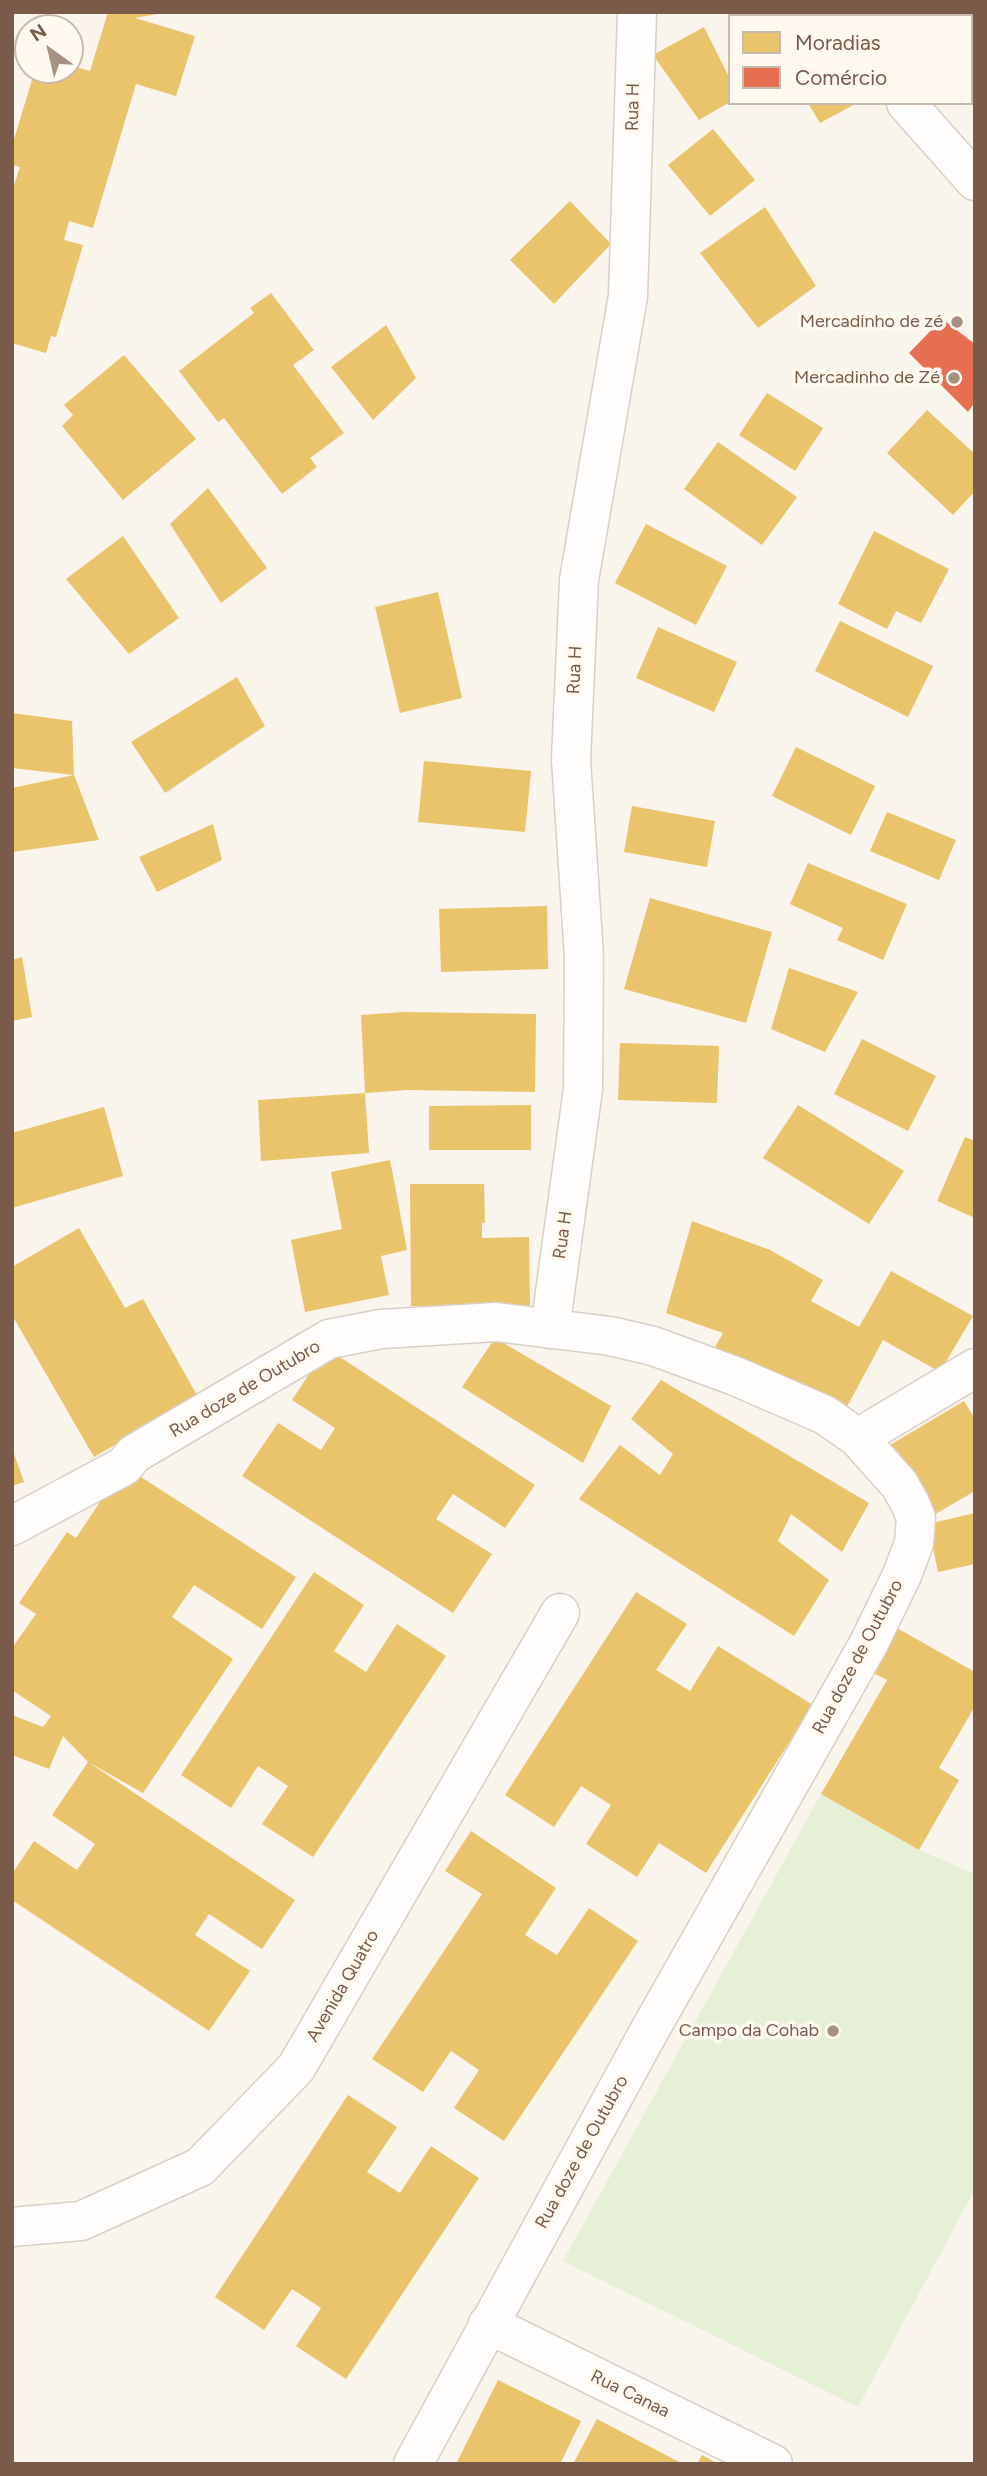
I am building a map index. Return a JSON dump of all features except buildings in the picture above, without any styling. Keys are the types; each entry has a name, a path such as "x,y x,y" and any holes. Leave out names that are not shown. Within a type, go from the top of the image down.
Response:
{"street":[{"name":"Rua H","path":"550,1329 583,1089 584,956 571,760 579,580 628,296 637,12"},
{"path":"908,105 975,181"},
{"name":"Rua doze de Outubro","path":"12,1526 124,1466 134,1454 329,1339 381,1329 496,1322 610,1336 653,1346 735,1376 825,1415 858,1438 899,1484 916,1518 914,1543 902,1576 869,1643 412,2464"},
{"path":"858,1438 975,1368"},
{"name":"Avenida Quatro","path":"12,2227 81,2221 200,2167 296,2068 560,1613"},
{"name":"Rua Canaa","path":"488,2324 773,2464"}],"green space":[{"name":"Campo da Cohab","path":"821,1794 919,1850 975,1874 975,2189 858,2407 563,2261"}],"place":[{"name":"Mercadinho de zé","path":"957,322"},
{"name":"Mercadinho de Zé","path":"954,378"},
{"name":"Campo da Cohab","path":"833,2031"}]}
